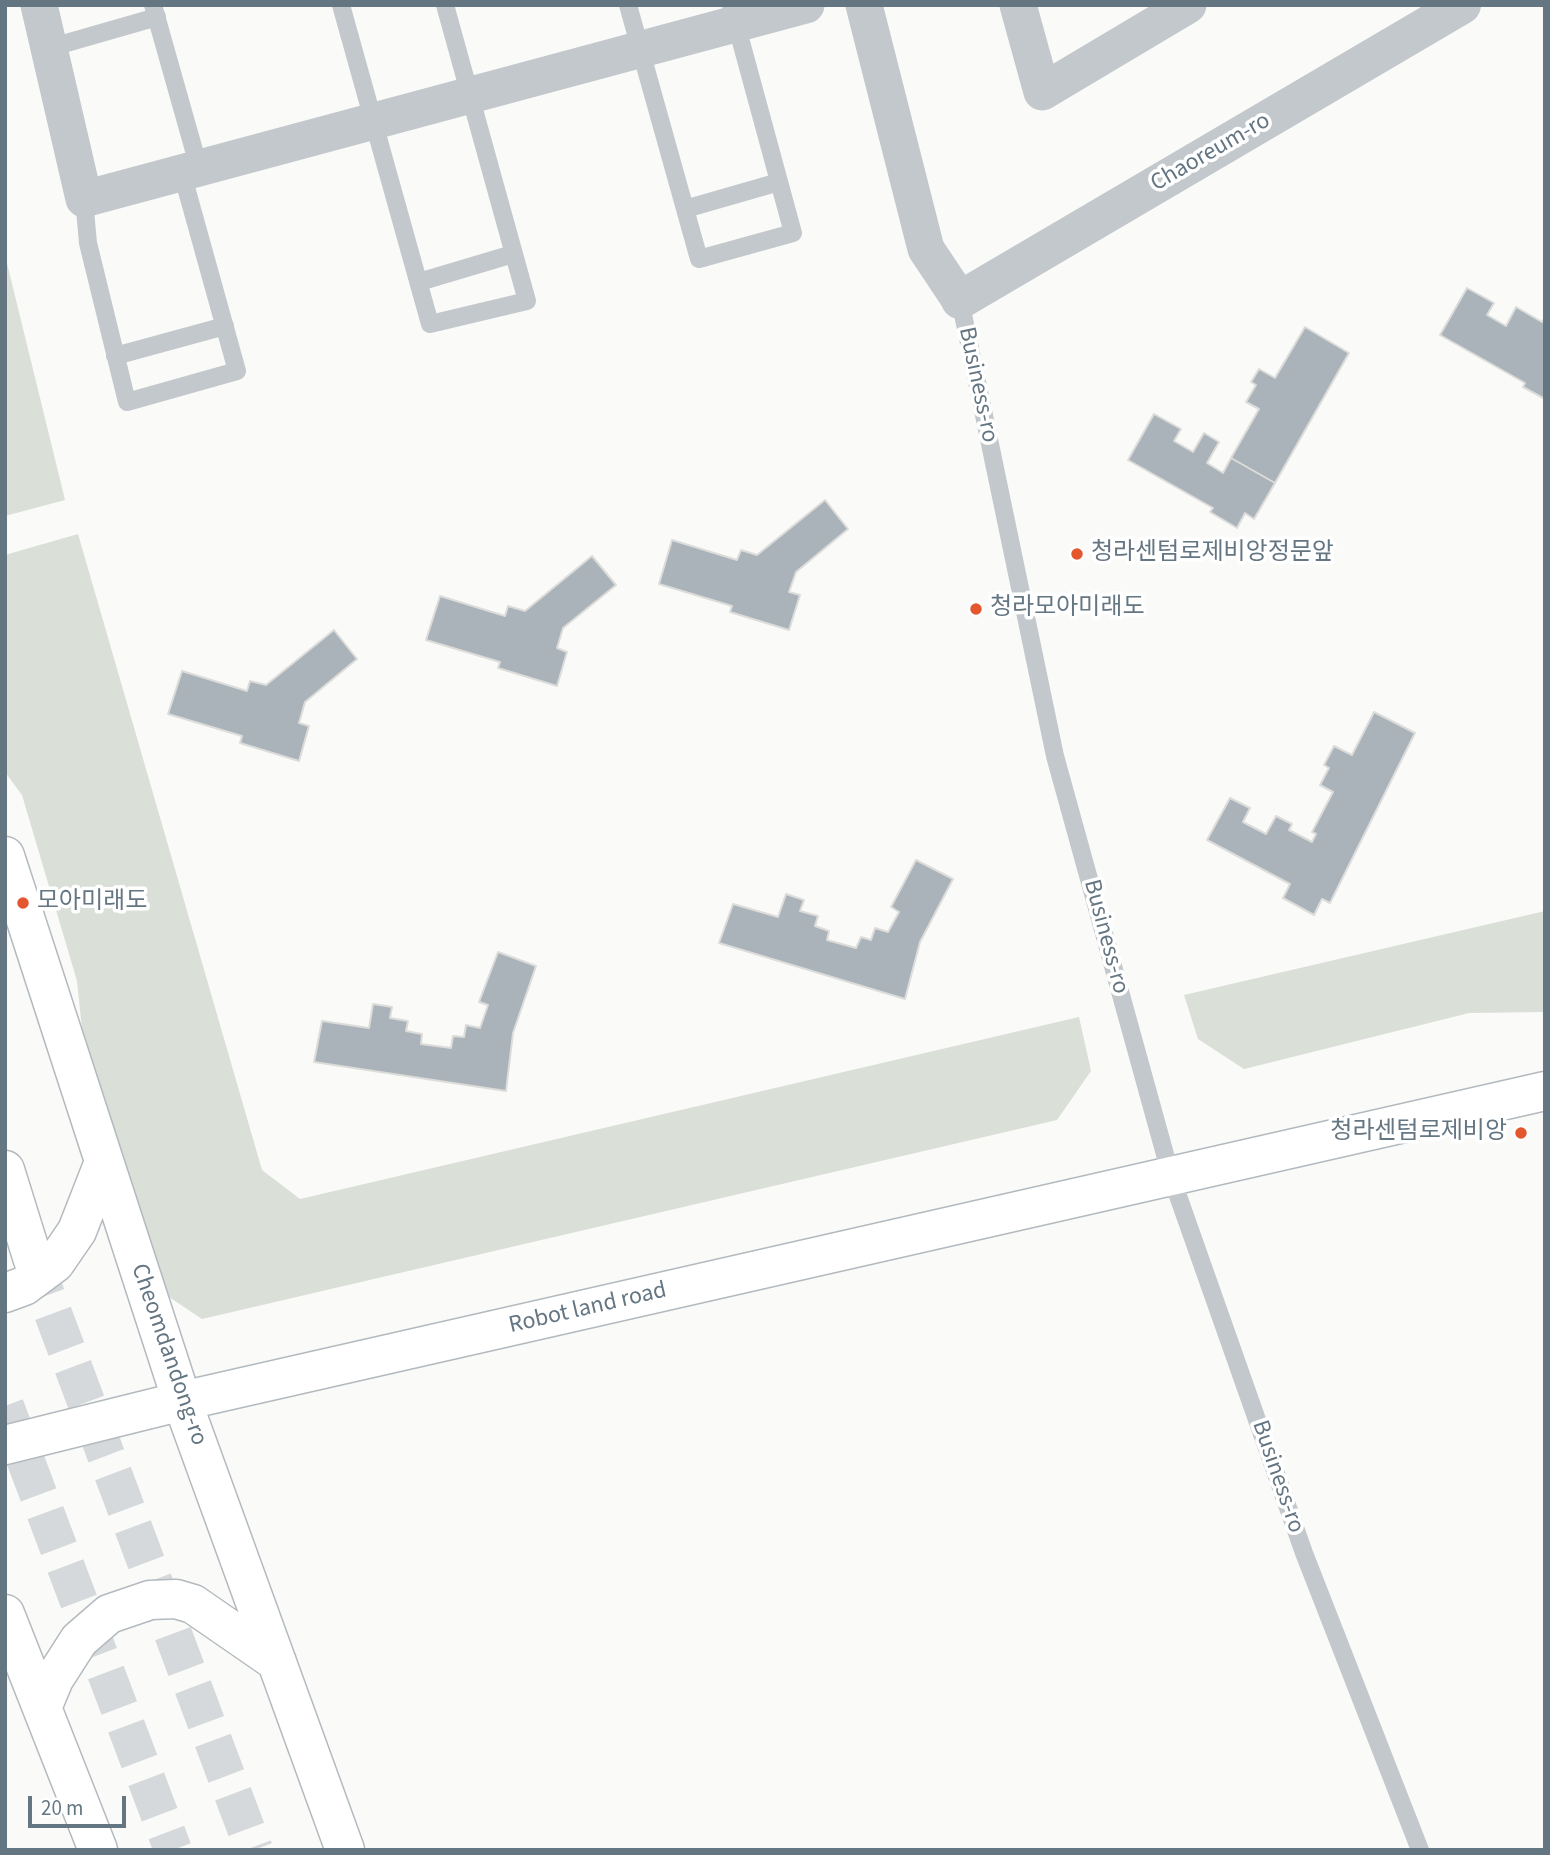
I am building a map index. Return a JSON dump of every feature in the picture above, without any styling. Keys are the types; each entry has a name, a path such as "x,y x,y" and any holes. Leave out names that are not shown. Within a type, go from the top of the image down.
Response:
{"main road":[{"name":"Cheomdandong-ro","path":"5,856 182,1401 345,1850"},
{"name":"Robot land road","path":"5,1445 182,1401 1545,1091"},
{"path":"5,1293 24,1286 55,1263 77,1231 104,1162"},
{"path":"5,1170 33,1260"},
{"path":"42,1708 54,1679 79,1640 109,1614 150,1600 176,1599 193,1604 276,1662"},
{"path":"5,1615 98,1850"}],"street":[{"path":"39,5 83,199 640,50 733,15 806,5"},
{"name":"Business-ro","path":"864,5 926,249 960,300"},
{"path":"1018,5 1042,92 1188,5"},
{"name":"Chaoreum-ro","path":"960,300 1462,5"}],"lane":[{"path":"341,5 430,324 527,301 444,5"},
{"path":"628,5 699,259 793,233 733,15"},
{"path":"49,48 155,11 237,371 127,402 88,243 83,199"},
{"path":"685,209 779,182"},
{"path":"419,282 513,254"},
{"name":"Business-ro","path":"960,300 1055,756 1171,1176 1304,1553 1420,1850"},
{"path":"115,356 225,326"}],"shaded area":[{"path":"5,255 65,500 5,516"},
{"path":"78,534 262,1170 300,1199 1079,1017 1091,1071 1057,1120 202,1319 163,1293 84,1048 77,981 22,795 5,772 5,555"},
{"path":"1545,911 1545,1012 1469,1013 1244,1069 1198,1039 1184,995"}],"building":[{"path":"1467,288 1494,303 1487,315 1506,326 1516,307 1542,322 1545,317 1545,399 1523,387 1525,383 1440,335"},
{"path":"1305,327 1349,353 1275,483 1231,458 1259,409 1246,402 1256,385 1251,382 1259,369 1275,378"},
{"path":"1154,414 1181,429 1174,441 1193,452 1204,433 1219,442 1207,463 1223,473 1231,458 1275,483 1254,519 1245,513 1237,528 1210,512 1213,508 1128,460"},
{"path":"825,500 848,529 796,572 789,592 800,595 789,630 730,612 732,606 659,584 672,540 737,560 741,550 757,555"},
{"path":"592,556 616,585 563,628 557,648 567,652 557,686 498,668 500,662 426,640 440,596 505,616 508,606 525,611"},
{"path":"334,630 357,659 305,702 299,723 309,726 299,761 240,743 242,736 168,714 182,671 247,691 250,681 266,685"},
{"path":"1374,712 1415,733 1330,903 1322,899 1314,915 1283,898 1290,884 1207,840 1230,798 1250,808 1243,822 1266,834 1276,816 1292,824 1289,830 1312,842 1316,834 1312,832 1333,792 1320,785 1329,768 1324,765 1334,746 1352,755"},
{"path":"916,860 953,879 920,942 905,999 719,943 733,904 778,917 786,894 804,900 800,911 818,916 815,926 829,931 827,940 856,948 861,937 871,940 875,928 888,932 899,912 891,907"},
{"path":"498,952 536,966 513,1033 506,1091 314,1062 322,1021 369,1028 373,1004 392,1007 390,1018 408,1021 406,1031 422,1034 421,1044 451,1048 453,1036 464,1037 466,1025 480,1028 488,1005 479,1002"}],"tunnel":[{"path":"33,1260 254,1850"},
{"path":"5,1406 173,1850"}],"place":[{"name":"청라센텀로제비앙정문앞","path":"1077,554"},
{"name":"청라모아미래도","path":"976,609"},
{"name":"모아미래도","path":"23,903"},
{"name":"청라센텀로제비앙","path":"1521,1133"}]}
